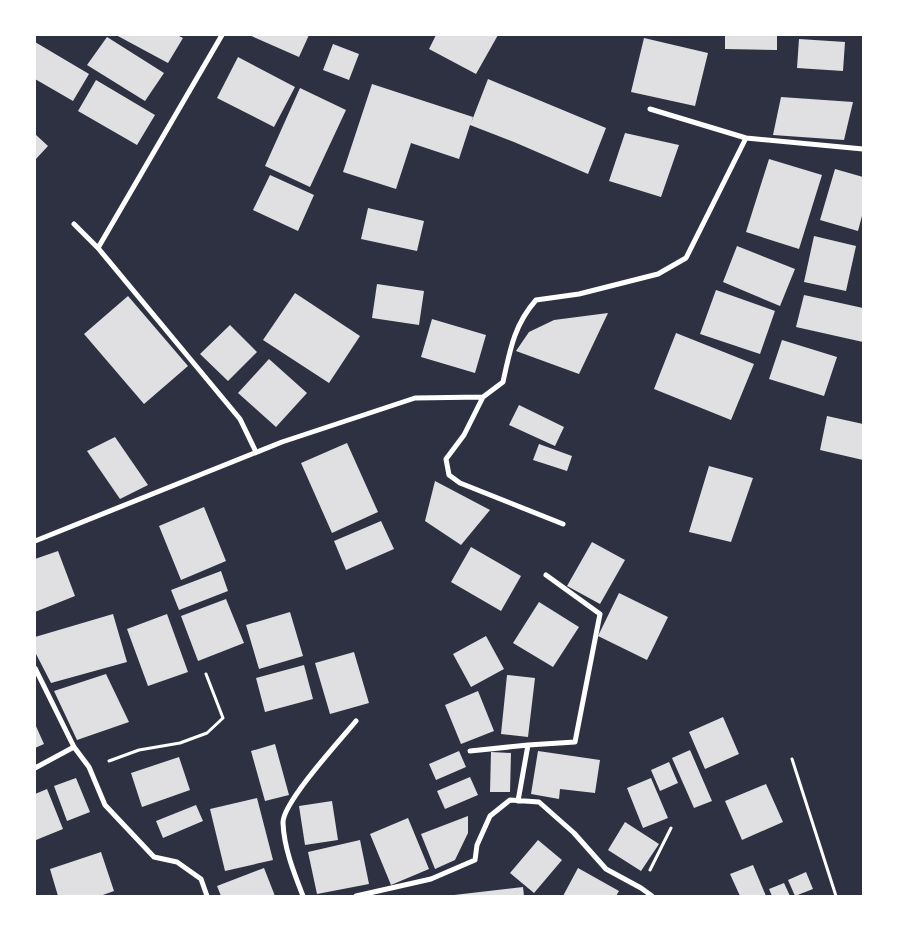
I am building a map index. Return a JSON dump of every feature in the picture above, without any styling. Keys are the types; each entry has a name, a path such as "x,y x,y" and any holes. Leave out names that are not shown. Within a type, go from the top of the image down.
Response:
{"street":[{"path":"98,248 222,35"},
{"path":"650,109 746,138 863,149"},
{"path":"563,524 460,484 449,475 446,459 464,435 483,397 504,382 514,337 522,316 536,300 579,294 658,274 686,258 746,138"},
{"path":"74,224 98,248 240,419 256,452"},
{"path":"35,541 282,442 415,398 483,397"},
{"path":"470,750 575,742 600,614 546,575"},
{"path":"35,668 74,747 89,767 105,805 154,857 177,862 201,880 207,896"},
{"path":"303,896 291,868 282,821 300,789 356,721"},
{"path":"518,800 528,745"},
{"path":"35,768 74,747"},
{"path":"356,896 431,879 475,860 477,845 490,816 510,800 539,802 574,833 606,869 652,896"}],"path":[{"path":"89,767 139,750 180,743 208,733 223,718 206,674"},
{"path":"792,759 836,896"},
{"path":"641,888 672,828"}],"building":[{"path":"116,35 177,35 183,38 168,63"},
{"path":"249,35 309,35 299,57"},
{"path":"436,35 498,35 476,74 429,49"},
{"path":"725,35 777,35 777,50 725,49"},
{"path":"107,37 164,73 145,101 87,65"},
{"path":"644,38 708,53 695,106 631,92"},
{"path":"799,39 845,42 843,71 797,68"},
{"path":"35,42 89,74 73,101 35,79"},
{"path":"333,44 359,54 349,80 323,70"},
{"path":"238,57 295,87 274,127 217,98"},
{"path":"488,79 606,128 588,174 470,125 459,159 411,143 396,189 343,172 372,84 473,117 471,123"},
{"path":"96,80 155,115 137,145 78,111"},
{"path":"300,88 346,110 310,187 265,166"},
{"path":"781,97 853,102 844,140 773,135"},
{"path":"625,133 679,145 661,197 609,181"},
{"path":"35,134 48,146 35,160"},
{"path":"769,159 822,175 799,249 746,232"},
{"path":"835,169 863,177 863,212 858,231 820,220"},
{"path":"270,175 314,195 298,231 253,210"},
{"path":"368,208 424,221 417,251 361,239"},
{"path":"814,236 856,246 846,291 804,282"},
{"path":"737,246 795,269 780,306 723,282"},
{"path":"377,284 424,291 419,325 372,318"},
{"path":"716,290 775,311 760,354 700,334"},
{"path":"295,293 360,336 329,383 263,340"},
{"path":"804,295 863,308 863,342 796,327"},
{"path":"128,296 188,366 144,404 84,334"},
{"path":"608,313 579,374 516,351 529,332 554,320"},
{"path":"432,319 486,335 475,373 421,357"},
{"path":"230,325 257,352 228,381 200,354"},
{"path":"676,333 754,364 731,420 654,389"},
{"path":"782,340 837,357 824,396 769,379"},
{"path":"269,359 307,393 276,427 238,393"},
{"path":"519,405 564,427 555,446 509,425"},
{"path":"827,416 863,424 863,460 820,450"},
{"path":"115,437 148,485 120,499 87,451"},
{"path":"347,443 378,512 332,533 301,463"},
{"path":"539,444 572,456 567,471 533,460"},
{"path":"709,466 753,478 731,542 689,532"},
{"path":"435,481 490,510 461,545 425,521"},
{"path":"204,507 226,561 181,580 159,526"},
{"path":"381,521 394,549 346,570 334,541"},
{"path":"592,542 625,560 600,604 567,586"},
{"path":"471,547 521,576 501,611 451,582"},
{"path":"58,551 75,596 35,612 35,559"},
{"path":"221,571 228,591 179,610 171,590"},
{"path":"619,593 668,617 647,660 598,636"},
{"path":"226,599 244,643 198,661 181,616"},
{"path":"539,602 579,627 553,667 513,643"},
{"path":"290,612 303,656 259,669 246,625"},
{"path":"113,614 127,662 51,683 35,652 35,637"},
{"path":"167,614 188,672 148,686 127,629"},
{"path":"486,636 504,669 471,687 453,654"},
{"path":"354,652 369,703 330,714 315,663"},
{"path":"304,665 313,699 265,712 256,678"},
{"path":"106,674 129,722 77,740 54,691"},
{"path":"507,675 535,678 528,737 501,734"},
{"path":"478,691 494,731 461,744 445,705"},
{"path":"723,717 739,754 705,769 689,732"},
{"path":"35,724 44,744 35,748"},
{"path":"275,744 289,795 265,801 251,751"},
{"path":"690,750 712,801 694,808 672,758"},
{"path":"459,751 466,767 436,780 429,764"},
{"path":"538,751 600,760 595,793 560,789 559,799 531,794"},
{"path":"491,752 511,753 510,792 490,792"},
{"path":"179,757 190,790 142,807 131,773"},
{"path":"669,762 678,783 660,791 651,770"},
{"path":"470,777 478,795 445,809 437,791"},
{"path":"76,778 90,812 67,821 54,786"},
{"path":"651,778 668,818 643,828 627,788"},
{"path":"766,784 783,822 742,840 725,801"},
{"path":"47,789 63,829 36,840 35,794"},
{"path":"257,798 273,860 225,871 210,809"},
{"path":"332,801 338,840 305,845 299,806"},
{"path":"196,805 203,821 163,838 156,821"},
{"path":"468,816 468,833 455,860 435,869 421,834"},
{"path":"408,818 429,869 391,885 370,834"},
{"path":"625,822 659,844 641,871 608,850"},
{"path":"360,840 369,884 317,894 308,852"},
{"path":"538,840 562,860 534,893 510,873"},
{"path":"101,852 114,891 100,896 58,896 50,869"},
{"path":"753,865 766,896 740,896 730,874"},
{"path":"264,868 275,896 221,896 217,886"},
{"path":"578,868 619,891 616,896 563,896"},
{"path":"806,872 813,889 795,896 788,880"},
{"path":"784,883 790,896 772,896 769,889"},
{"path":"523,887 524,896 454,896 454,895"}]}
